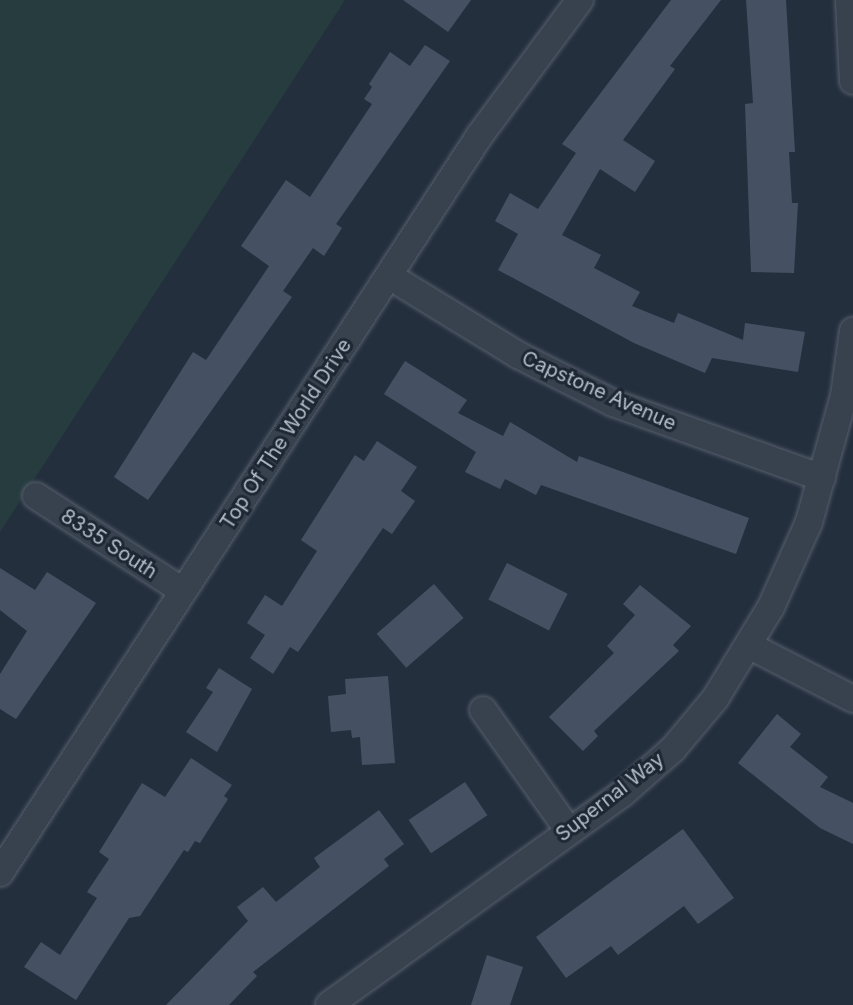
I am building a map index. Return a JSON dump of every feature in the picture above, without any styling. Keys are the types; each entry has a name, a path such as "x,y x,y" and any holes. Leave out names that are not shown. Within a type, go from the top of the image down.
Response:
{"street":[{"name":"Top Of The World Drive","path":"0,873 480,135 580,0"},
{"path":"849,0 853,81"},
{"name":"Capstone Avenue","path":"389,276 518,355 613,403 822,478"},
{"name":"Supernal Way","path":"329,1005 569,831 673,749 750,646 790,567 822,478 844,396 853,331"},
{"name":"8335 South","path":"36,496 183,591"},
{"path":"750,646 853,699"},
{"path":"483,710 569,831"}],"green space":[{"path":"0,0 345,0 0,532"}],"building":[{"path":"403,0 471,0 448,32"},
{"path":"671,0 721,0 670,66 675,69 623,140 655,161 635,192 600,169 562,235 601,255 594,268 640,292 632,306 674,323 678,313 743,340 745,323 805,332 798,372 712,358 705,373 634,343 498,270 518,234 495,221 510,193 538,209 576,153 562,144"},
{"path":"746,0 786,0 795,152 789,152 792,203 798,203 794,273 751,272 745,104 753,103"},
{"path":"425,45 450,61 336,224 342,228 324,256 313,248 283,291 292,297 148,500 114,477 193,352 206,360 269,266 241,246 286,180 310,197 372,104 364,99 372,87 369,84 390,52 410,66"},
{"path":"405,361 467,400 458,413 503,436 510,422 577,462 579,456 749,518 736,554 541,485 536,495 505,479 500,489 465,472 476,452 384,394"},
{"path":"377,441 417,467 401,491 415,501 392,534 383,528 298,652 290,647 273,674 250,658 265,635 247,623 265,595 282,606 317,551 301,540 355,455 364,461"},
{"path":"507,563 568,594 549,630 488,600"},
{"path":"0,568 35,590 47,572 96,603 16,719 0,709 0,674 27,631 0,610"},
{"path":"434,584 464,618 406,668 377,634"},
{"path":"640,585 691,626 673,645 679,651 594,731 598,736 583,751 549,717 614,653 607,646 635,615 623,604"},
{"path":"219,668 252,689 217,752 186,732 213,692 206,688"},
{"path":"388,676 395,763 362,765 360,737 352,738 351,730 331,732 328,696 346,694 345,679"},
{"path":"777,714 801,734 790,747 828,777 820,787 853,803 853,844 820,828 738,763"},
{"path":"191,758 232,785 224,796 228,799 200,843 195,841 188,852 184,850 140,916 129,918 76,1000 24,967 41,942 60,955 97,898 87,892 109,859 99,852 142,783 165,797"},
{"path":"465,782 487,815 431,853 409,820"},
{"path":"379,810 404,844 384,859 389,866 253,972 257,976 229,1005 166,1005 248,921 237,907 263,887 276,902 320,867 314,858"},
{"path":"683,829 734,898 698,924 684,906 618,955 611,946 566,978 536,937"},
{"path":"487,955 523,967 510,1005 471,1005"}]}
